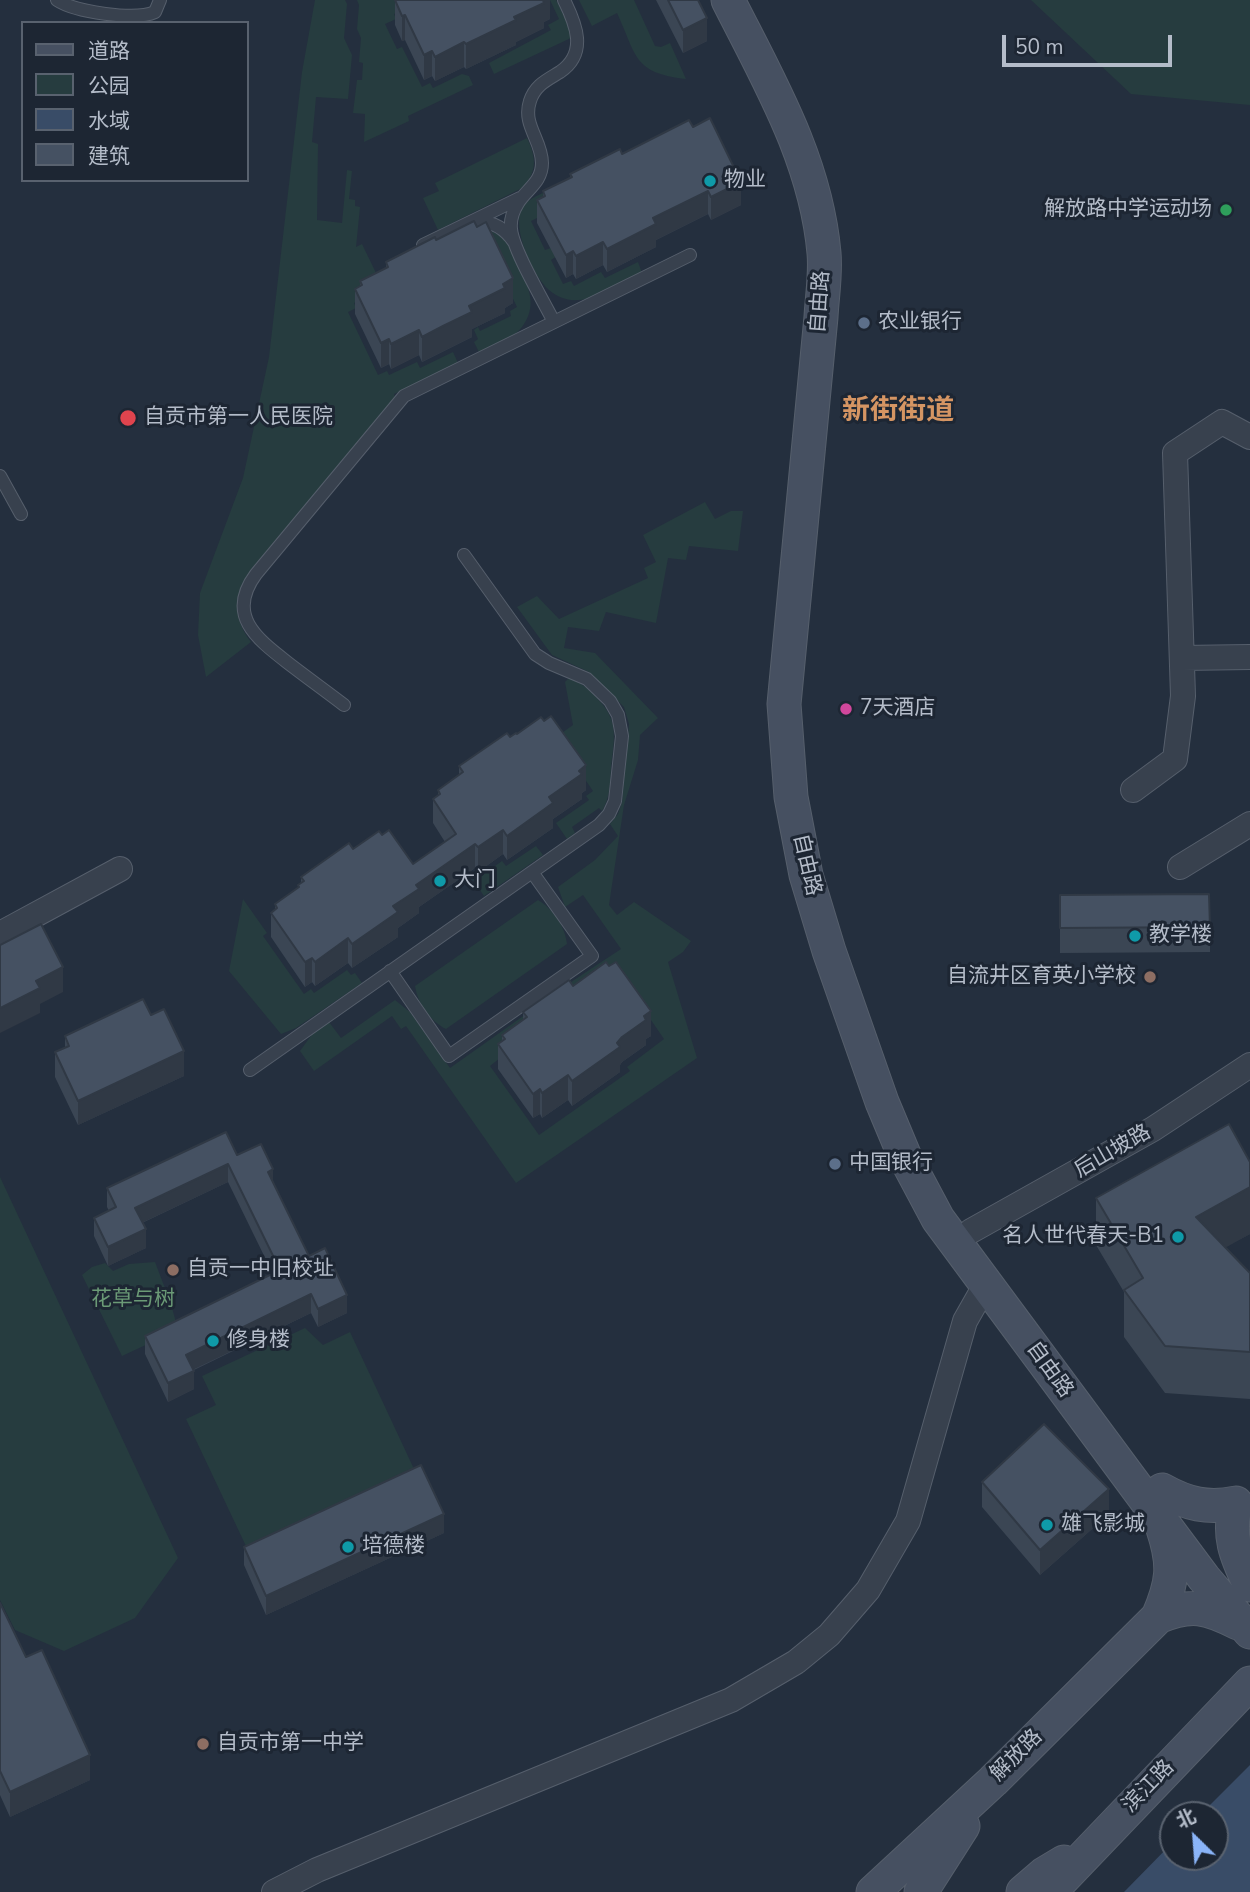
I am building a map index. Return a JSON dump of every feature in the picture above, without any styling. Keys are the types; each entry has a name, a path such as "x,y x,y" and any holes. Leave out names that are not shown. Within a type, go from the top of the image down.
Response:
{"main road":[{"name":"自由路","path":"728,0 792,127 814,194 824,255 821,317 784,704 791,797 803,862 829,951 882,1101 905,1157 938,1219 986,1284 1161,1505 1219,1564 1248,1619"},
{"name":"自由路","path":"751,0 811,121 834,188 845,256 842,324 808,702 811,796 824,870 847,945 923,1151 954,1208 1161,1505"},
{"path":"1158,1617 1170,1578 1172,1555 1161,1505 1180,1501 1216,1507 1243,1496"},
{"path":"1243,1496 1231,1520 1232,1538 1238,1560 1250,1585"},
{"path":"1158,1617 1177,1609 1198,1608 1248,1619"},
{"name":"解放路","path":"873,1892 993,1781 1158,1617"},
{"name":"滨江路","path":"1050,1892 1250,1683"},
{"path":"920,1892 993,1781"},
{"path":"1023,1892 1044,1874 1098,1840"}],"street":[{"path":"1133,790 1175,759 1183,696 1175,453 1222,422 1250,437"},
{"path":"1182,658 1250,657"},
{"path":"1180,867 1250,824"},
{"path":"0,934 120,869"},
{"name":"后山坡路","path":"971,1231 1153,1129 1250,1065"},
{"path":"274,1892 317,1870 731,1700 796,1662 829,1635 868,1590 908,1521 965,1321 986,1284"}],"lane":[{"path":"57,0 68,7 138,17 155,12 160,0"},
{"path":"514,242 512,219 516,205 537,182 542,163 539,147 528,121 530,99 543,81 569,64 578,44 576,26 564,0"},
{"path":"411,251 523,196"},
{"path":"466,224 481,222 506,231 554,322"},
{"path":"344,705 254,636 247,623 244,608 247,587 404,396 690,256"},
{"path":"0,477 21,514"},
{"path":"250,1070 599,825 612,808 622,736 621,723 615,708 587,679 535,654 464,555"},
{"path":"390,971 449,1056 471,1041 592,956 532,872"}],"green space":[{"path":"315,0 345,0 347,4 344,38 352,55 348,99 316,97 312,142 318,144 317,220 342,223 347,170 352,171 349,199 355,200 355,206 360,207 356,247 362,244 381,290 354,303 356,308 348,312 378,375 387,371 389,375 417,362 420,368 453,352 458,363 394,394 395,397 250,571 241,589 238,606 241,624 251,642 206,677 198,635 200,593 243,478 269,357 302,72"},
{"path":"357,0 421,0 394,14 396,19 385,24 397,49 402,47 422,87 430,83 433,88 462,74 469,76 473,85 408,116 409,121 364,142 365,114 353,113 357,80 362,80 363,63 359,62 361,38 357,29"},
{"path":"550,0 556,0 568,24 571,38 494,74 489,63 551,30 548,25 559,19"},
{"path":"579,0 634,0 655,46 661,47 670,43 686,79 646,67 634,51 617,13 592,26"},
{"path":"1031,0 1250,0 1250,105 1131,94"},
{"path":"527,138 533,152 534,165 531,176 522,188 438,230 423,198 439,191 435,183"},
{"path":"564,184 565,198 537,212 539,217 531,221 545,250 551,248 557,256 551,260 563,284 571,281 574,286 601,272 605,278 638,262 642,273 586,299 570,300 549,290 536,274 525,251 519,217 522,208 530,200"},
{"path":"486,229 500,236 510,248 531,301 528,316 515,334 479,352 474,342 478,339 474,330 478,327 480,331 511,316 510,311 517,307"},
{"path":"705,502 715,519 731,511 743,511 738,551 689,546 686,560 668,558 656,623 606,612 599,631 568,627 564,648 595,653 658,718 640,735 638,760 624,805 609,905 617,915 634,902 691,941 683,952 668,962 697,1058 516,1183 406,1026 401,1029 392,1016 314,1071 300,1051 313,1033 329,1022 341,1038 395,1000 410,1012 450,1068 543,1002 500,1058 490,1066 539,1135 630,1071 627,1067 664,1039 638,1001 562,988 621,949 583,895 565,907 558,887 595,860 618,836 610,824 618,814 622,802 629,724 624,707 589,672 552,655 517,607 537,596 559,619 648,578 644,568 656,562 643,535"},
{"path":"569,678 584,686 604,706 612,722 614,739 605,806 602,811 599,808 572,827 575,833 567,839 556,823 589,800 586,796 593,791 556,737 573,725 565,682"},
{"path":"536,846 543,855 484,896 471,877 474,875 477,879 502,861 506,866"},
{"path":"243,899 267,933 263,936 304,994 311,989 314,993 347,970 351,975 355,973 362,983 296,1028 281,1034 229,971"},
{"path":"538,900 549,908 557,919 567,944 446,1029 430,1017 415,986"},
{"path":"0,1177 178,1558 135,1618 64,1651 15,1630 0,1600"},
{"name":"花草与树","path":"155,1262 178,1330 122,1356 82,1275 92,1267 105,1263 113,1271 129,1264"},
{"path":"305,1328 323,1345 350,1332 421,1484 253,1561 186,1419 216,1405 202,1376"}],"water":[{"path":"1250,1765 1250,1892 1124,1892 1159,1856 1159,1871 1229,1871 1229,1801 1214,1801"}],"building":[{"path":"395,0 543,0 544,3 514,17 516,20 435,57 432,51 424,55"},
{"path":"668,0 698,0 707,18 683,30"},
{"path":"710,118 741,182 711,197 708,191 653,218 656,224 607,249 603,242 576,256 573,251 566,255 537,200 545,196 543,191 620,149 622,154 689,120 693,127"},
{"path":"474,221 477,227 486,222 513,278 503,284 505,288 469,306 472,312 422,337 419,330 391,344 389,339 381,343 355,289 362,285 360,281 388,267 386,262"},
{"path":"551,716 586,765 579,771 582,774 549,797 553,803 507,836 503,830 478,847 475,844 416,885 419,889 393,906 398,912 352,944 348,938 315,962 312,958 305,962 271,913 277,908 275,904 304,881 301,877 349,843 353,849 379,831 382,835 389,830 413,864 456,834 433,799 440,794 438,790 463,772 459,766 507,733 510,737 541,717 544,721"},
{"path":"1209,894 1210,927 1060,928 1060,895"},
{"path":"41,924 63,967 36,981 40,988 0,1008 0,945"},
{"path":"606,962 609,966 616,962 651,1011 644,1016 646,1020 622,1037 617,1043 620,1047 572,1081 568,1075 542,1093 540,1089 533,1094 498,1044 505,1039 502,1035 527,1017 523,1012 569,980 573,986"},
{"path":"143,999 151,1015 164,1009 184,1051 78,1101 55,1052 69,1046 65,1036"},
{"path":"1229,1124 1250,1162 1250,1187 1196,1217 1250,1273 1250,1352 1165,1346 1124,1290 1143,1278 1096,1198"},
{"path":"226,1132 237,1155 261,1144 273,1169 268,1172 309,1256 325,1248 347,1295 318,1309 311,1294 186,1355 194,1371 168,1383 145,1336 280,1270 228,1164 135,1208 146,1229 108,1247 94,1218 116,1207 107,1188"},
{"path":"1044,1424 1109,1489 1040,1550 982,1482"},
{"name":"培德楼","path":"421,1465 444,1514 266,1596 244,1547"},
{"path":"0,1603 26,1657 42,1650 90,1755 10,1792 0,1771"}],"place":[{"name":"物业","path":"710,181"},
{"name":"解放路中学运动场","path":"1226,210"},
{"name":"农业银行","path":"864,323"},
{"name":"自贡市第一人民医院","path":"128,418"},
{"name":"7天酒店","path":"846,709"},
{"name":"大门","path":"440,881"},
{"name":"教学楼","path":"1135,936"},
{"name":"自流井区育英小学校","path":"1150,977"},
{"name":"中国银行","path":"835,1164"},
{"name":"名人世代春天-B1","path":"1178,1237"},
{"name":"自贡一中旧校址","path":"173,1270"},
{"name":"修身楼","path":"213,1341"},
{"name":"雄飞影城","path":"1047,1525"},
{"name":"培德楼","path":"348,1547"},
{"name":"自贡市第一中学","path":"203,1744"}],"district":[{"name":"新街街道","path":"898,412"}]}
